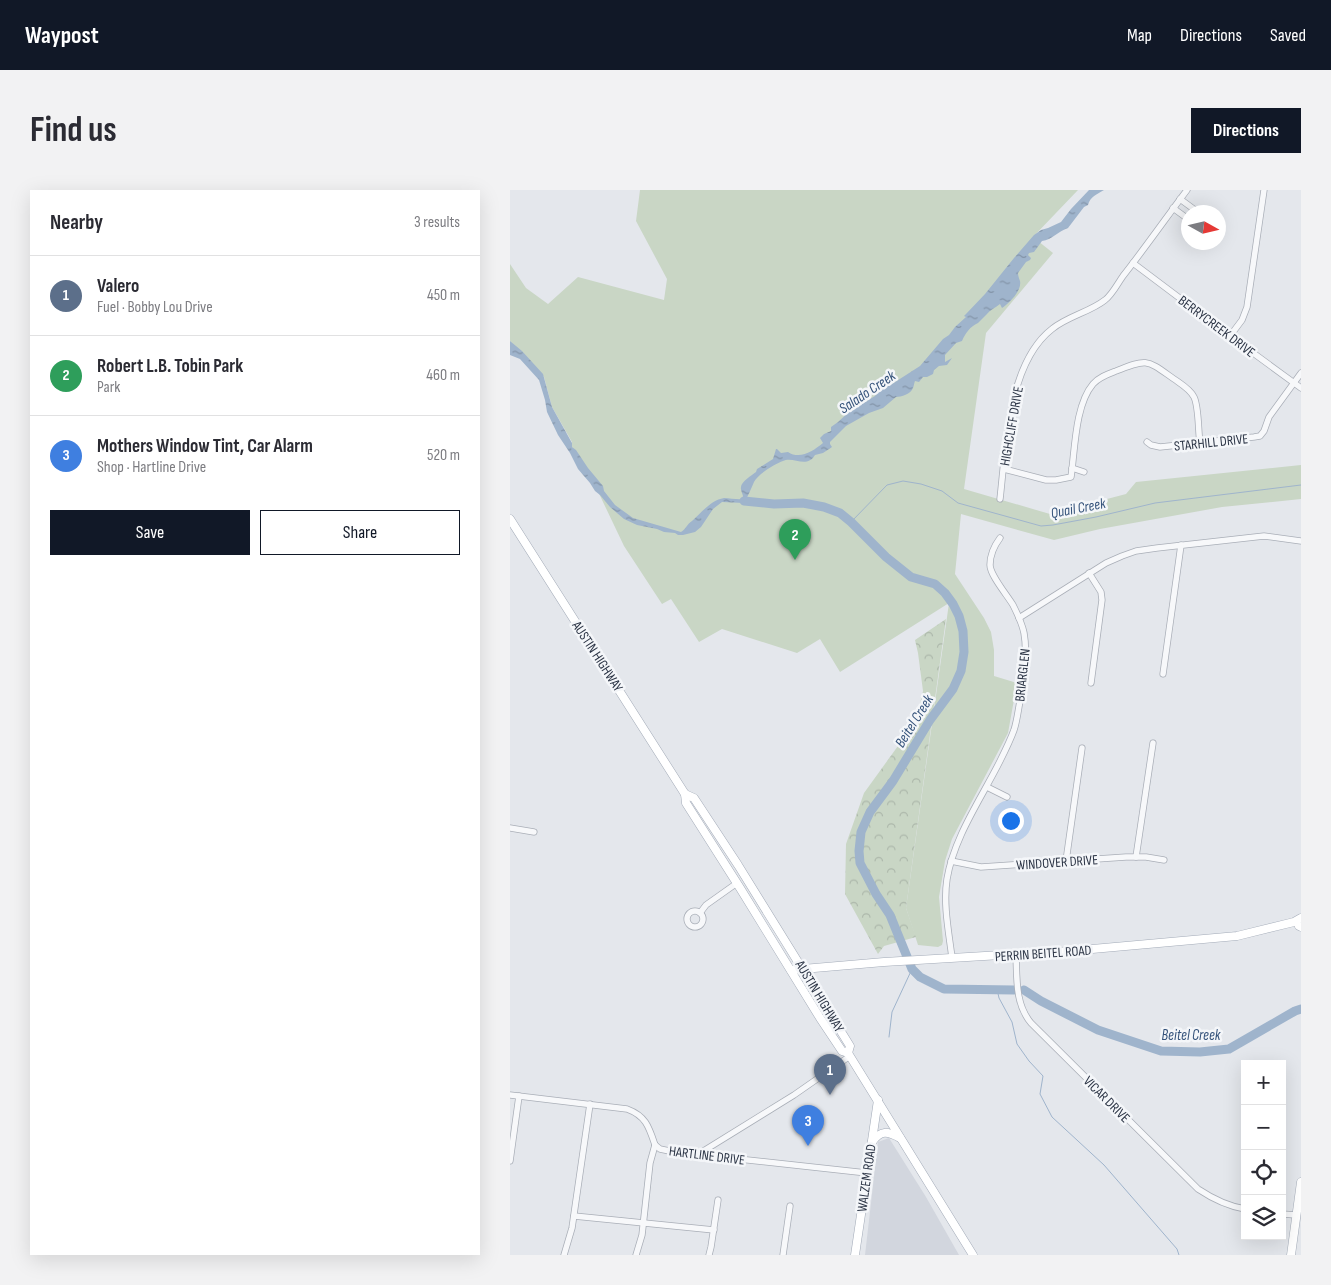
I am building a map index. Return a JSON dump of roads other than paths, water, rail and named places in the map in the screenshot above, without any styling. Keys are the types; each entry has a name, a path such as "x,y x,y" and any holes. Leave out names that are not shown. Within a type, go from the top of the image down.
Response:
{"main road":[{"name":"AUSTIN HIGHWAY","path":"510,519 685,794 686,803 820,1018 842,1051 849,1054 973,1255"},
{"name":"AUSTIN HIGHWAY","path":"685,794 694,799 803,968 850,1046 849,1054"},
{"name":"PERRIN BEITEL ROAD","path":"790,970 927,959 1016,955 1237,936 1300,922"},
{"path":"818,994 814,978 817,971 824,966"},
{"name":"WALZEM ROAD","path":"855,1255 878,1100"},
{"path":"871,1144 877,1136 883,1133 900,1138"},
{"path":"1291,1255 1301,1182"}],"street":[{"name":"HIGHCLIFF DRIVE","path":"1000,499 1015,394 1022,371 1030,354 1044,335 1053,327 1106,299 1187,190"},
{"path":"1230,336 1242,320 1247,306 1264,190"},
{"path":"1180,199 1188,205"},
{"path":"1174,208 1181,214"},
{"name":"BERRYCREEK DRIVE","path":"1133,263 1301,388"},
{"path":"1004,468 1020,474 1051,481 1071,477 1079,415 1087,394 1093,384 1101,378 1136,362 1152,364 1187,388 1194,396 1200,443"},
{"name":"STARHILL DRIVE","path":"1147,442 1160,447 1260,436 1264,431 1268,417 1301,373"},
{"path":"1072,468 1084,472"},
{"path":"1019,618 1106,563 1129,554 1157,548 1264,536 1301,541"},
{"name":"BRIARGLEN","path":"952,958 946,892 947,879 958,840 1009,743 1017,720 1026,649 1024,630 1019,618 992,573 990,566 992,550 1000,538"},
{"path":"1163,674 1181,545"},
{"path":"1089,573 1101,592 1102,600 1091,683"},
{"path":"1136,857 1153,743"},
{"path":"1066,861 1082,748"},
{"path":"987,787 1007,797"},
{"path":"510,828 534,832"},
{"name":"WINDOVER DRIVE","path":"952,861 981,867 1136,857 1164,860"},
{"path":"700,913 706,905 737,883"},
{"name":"VICAR DRIVE","path":"1016,955 1019,1000 1022,1010 1031,1023 1198,1189 1226,1204 1241,1208"},
{"path":"696,1156 794,1095 849,1054"},
{"name":"HARTLINE DRIVE","path":"510,1094 627,1109 644,1120 650,1129 655,1145 665,1150 696,1156 867,1173"},
{"path":"510,1161 519,1096"},
{"path":"564,1255 572,1228 590,1104"},
{"path":"636,1255 642,1235 650,1163 655,1145"},
{"path":"709,1255 718,1200"},
{"path":"783,1255 790,1206"},
{"path":"1286,1214 1296,1215"},
{"path":"574,1216 714,1230"}],"water":[{"path":"1089,190 1104,190 1092,198 1068,228 1042,241 1034,252 1029,253 1030,260 1026,262 1018,273 1020,285 1014,296 1002,308 1000,304 970,328 962,341 956,343 945,355 945,362 952,358 947,365 939,366 934,370 933,374 923,377 919,382 915,381 912,390 908,393 896,397 883,408 869,413 846,426 830,442 832,447 823,453 815,455 812,459 804,462 787,460 776,464 756,479 744,503 722,502 713,509 701,527 695,532 678,535 637,525 624,519 610,507 578,469 558,435 547,412 539,380 520,359 510,355 510,341 543,374 552,407 572,443 572,447 603,486 604,491 615,505 633,518 681,532 715,501 724,498 743,499 741,485 757,469 773,459 776,449 781,453 788,452 797,455 811,451 823,443 820,438 831,431 831,427 850,411 875,396 881,389 920,366 943,339 966,317 964,316 985,294 1034,235 1061,222"}],"waterway":[{"name":"Quail Creek","path":"851,522 887,485 903,481 921,484 942,491 958,503 1041,526 1096,517 1155,503 1301,485"},
{"name":"Beitel Creek","path":"744,501 774,504 803,503 824,507 840,513 886,557 911,577 935,584 953,604 963,631 964,652 961,671 953,689 930,720 893,781 870,812 861,832 860,863 876,894 890,915 912,969 920,977 944,989 1014,990"},
{"path":"889,1037 892,1012 912,969"},
{"path":"997,989 999,998 1012,1022 1017,1044 1043,1076 1040,1094 1052,1117 1104,1165 1177,1249 1179,1255"},
{"name":"Beitel Creek","path":"1024,990 1041,1001 1098,1030 1161,1051 1200,1052 1229,1049 1301,1009"}],"place":[{"name":"Robert L.B. Tobin Park","path":"795,560"},
{"name":"Valero","path":"830,1095"},
{"name":"Mothers Window Tint, Car Alarm","path":"808,1146"}],"water label":[{"name":"Salado Creek","path":"867,392"}]}
